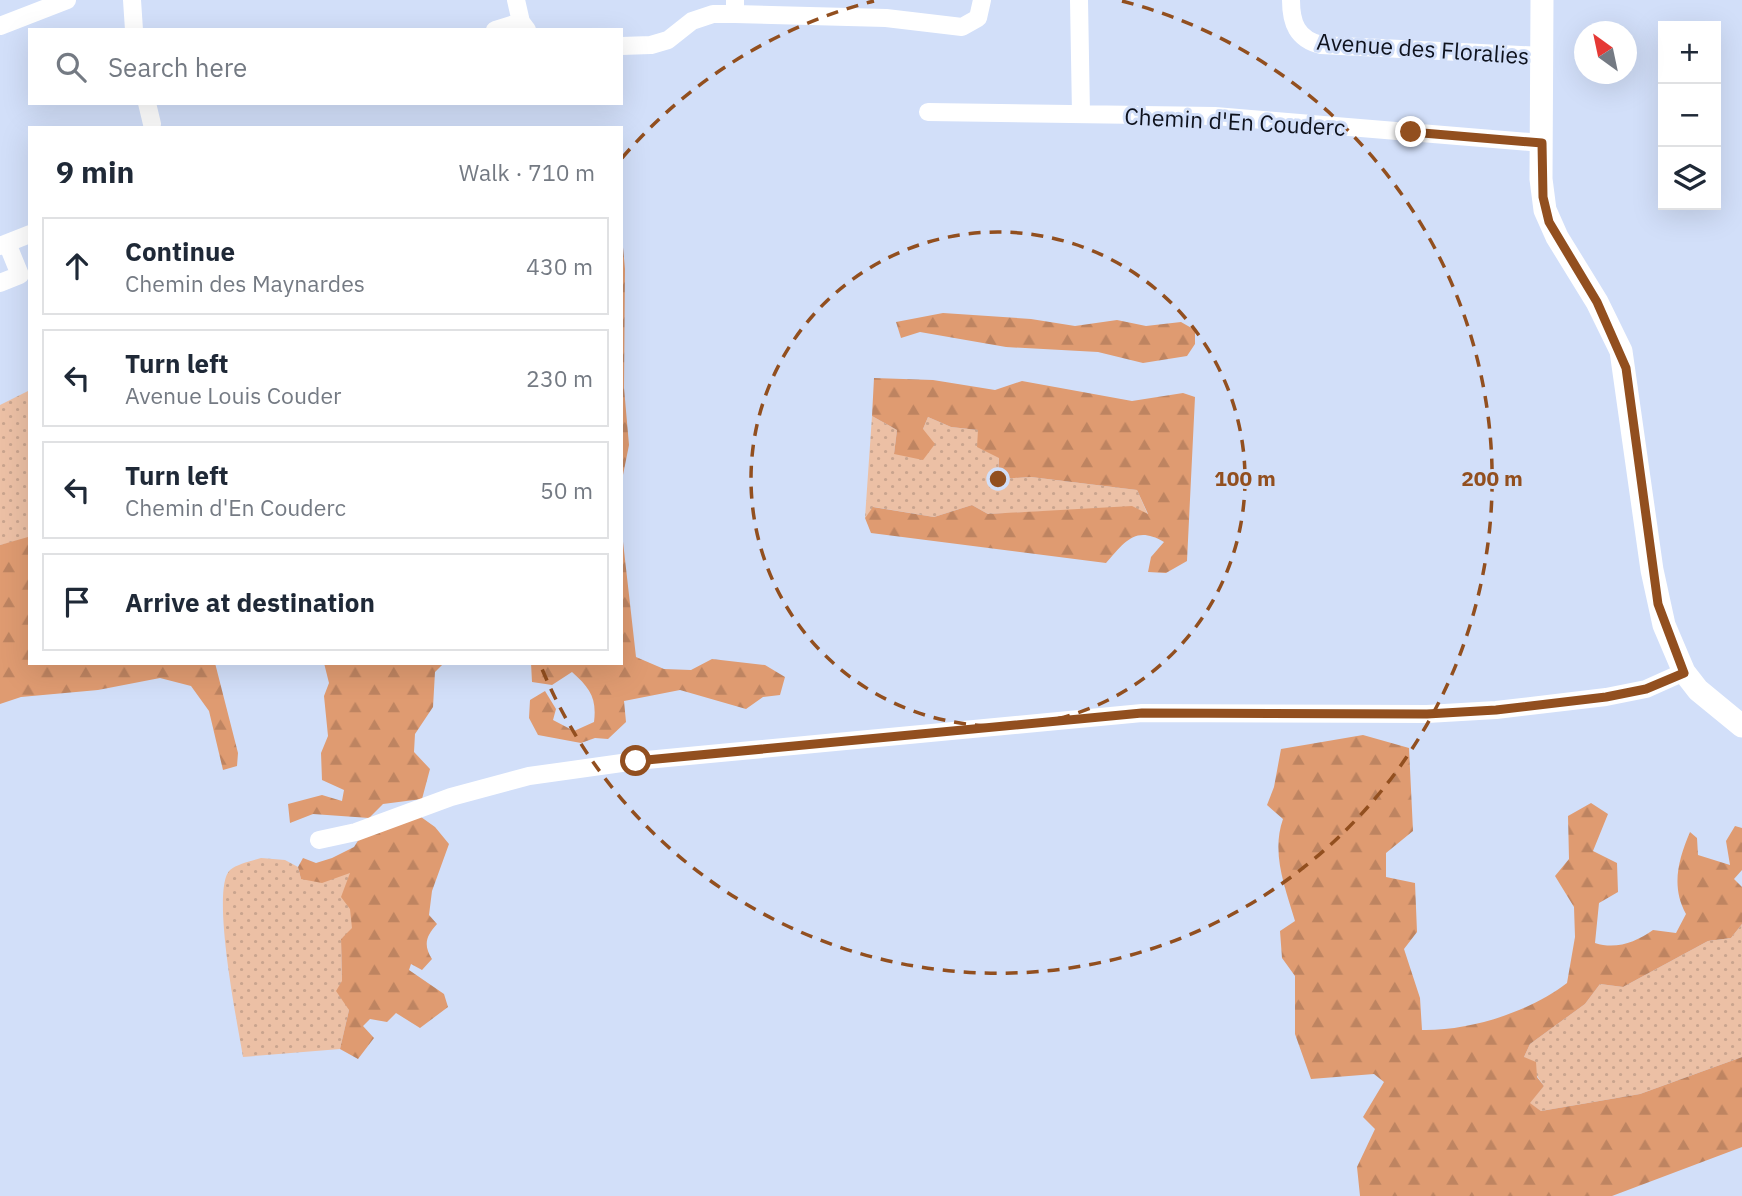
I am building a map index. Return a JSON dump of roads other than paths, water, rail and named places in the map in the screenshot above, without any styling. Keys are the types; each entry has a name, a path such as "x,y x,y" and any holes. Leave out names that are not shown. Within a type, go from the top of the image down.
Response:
{"street":[{"path":"0,26 67,0"},
{"path":"132,0 134,28"},
{"path":"516,0 524,26"},
{"path":"623,46 651,45 668,40 692,21 735,7 886,18 962,27 978,18 982,0"},
{"path":"1079,0 1081,114"},
{"name":"Avenue des Floralies","path":"1292,0 1295,27 1301,37 1321,45 1542,56"},
{"path":"1542,0 1543,197 1549,222 1597,302 1626,368 1658,604 1684,673 1713,705 1742,726"},
{"path":"147,105 152,124"},
{"name":"Chemin d'En Couderc","path":"928,112 1215,116 1542,143"},
{"path":"0,283 20,275 3,244 28,235"},
{"path":"319,839 356,832 492,785 529,776 623,763 1142,713 1427,714 1496,710 1606,697 1646,689 1684,673"}]}
